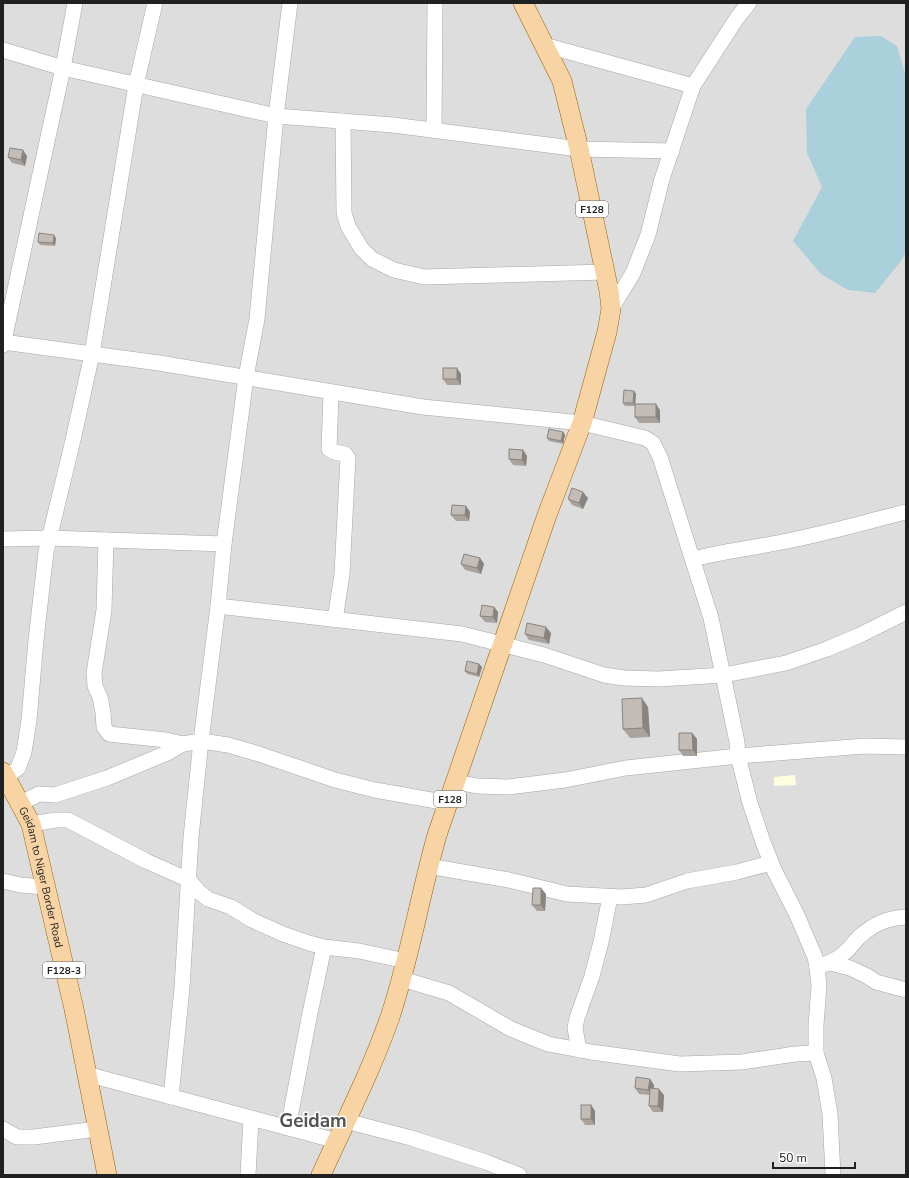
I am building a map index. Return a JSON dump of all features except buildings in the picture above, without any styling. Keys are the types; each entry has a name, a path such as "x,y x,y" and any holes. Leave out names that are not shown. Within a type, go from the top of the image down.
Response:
{"main road":[{"name":"F128","path":"322,1175 370,1070 390,1017 404,970 428,866 437,835 547,515 582,422 608,332 611,309 605,272 579,149 562,81 523,3"},
{"name":"Geidam to Niger Border Road","path":"5,774 31,824 74,1009 107,1175"}],"street":[{"path":"75,3 63,68 3,343 92,354 246,377 331,393 423,407 582,422 645,438 653,444 660,457 711,618 724,675 737,742 738,756 750,802 771,863 796,913 815,957 824,965 850,968 876,982 906,990"},
{"path":"5,774 18,768 24,752 29,720 46,552 92,354 136,85 155,3"},
{"path":"171,1097 182,988 191,837 201,741 218,606 224,544 246,377 258,319 276,116 290,3"},
{"path":"434,130 435,3"},
{"path":"611,309 633,273 648,235 662,179 693,86 737,18 749,3"},
{"path":"544,45 693,86"},
{"path":"3,50 63,68 276,116 392,125 579,149 672,151"},
{"path":"342,121 344,213 348,226 361,248 372,259 394,270 424,277 605,272"},
{"path":"331,393 329,449 345,454 348,458 342,574 335,620"},
{"path":"693,558 826,533 906,512"},
{"path":"3,539 49,538 224,544"},
{"path":"106,540 104,610 94,673 95,686 101,704 104,727 109,734 166,740 184,744"},
{"path":"218,606 462,634 544,655 592,672 611,676 659,679 724,675 786,663 827,649 860,635 906,612"},
{"path":"20,803 39,794 55,795 107,778 168,753 184,744 201,741 228,745 342,782 375,790 448,803"},
{"path":"456,782 478,786 508,787 565,780 626,768 738,756 865,746 906,747"},
{"path":"31,824 56,820 68,820 146,862 189,880 199,892 208,899 231,907 252,920 283,934 309,943 324,947 359,951 404,970 449,993 511,1029 548,1044 631,1058 680,1064 742,1062 795,1054 816,1053"},
{"path":"428,866 509,880 567,894 622,897 646,895 687,881 737,872 771,863"},
{"path":"3,881 20,885 45,887"},
{"path":"579,1050 575,1028 577,1018 592,976 601,942 610,897"},
{"path":"832,1175 830,1114 824,1078 816,1053 816,1025 819,986 824,965 842,955 860,937 877,924 892,918 906,917"},
{"path":"288,1128 324,947"},
{"path":"86,1074 337,1141"},
{"path":"248,1175 251,1119"},
{"path":"346,1121 486,1162 519,1175"},
{"path":"3,1129 17,1137 34,1137 98,1128"}],"shaded area":[{"path":"3,3 906,3 906,1175 3,1175"},
{"path":"795,775 796,785 774,786 774,777"}],"water":[{"path":"881,36 897,46 906,77 906,252 901,261 875,293 848,290 821,274 793,241 822,187 807,153 806,109 855,37"}],"district":[{"name":"Geidam","path":"313,1120"}]}
